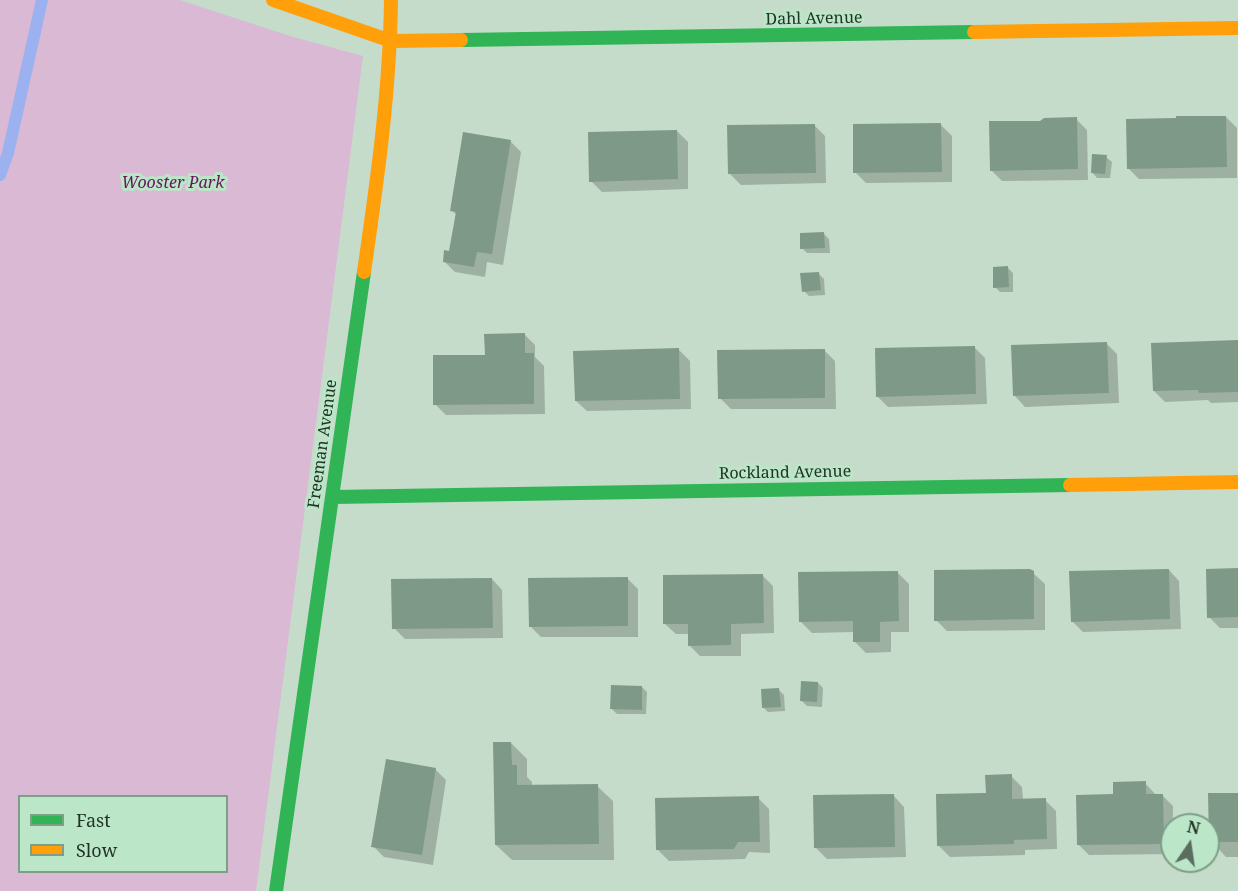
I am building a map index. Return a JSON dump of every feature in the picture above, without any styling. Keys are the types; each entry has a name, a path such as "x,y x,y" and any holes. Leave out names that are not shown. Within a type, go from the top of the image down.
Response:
{"street":[{"path":"273,0 391,41"},
{"name":"Freeman Avenue","path":"276,891 374,200 391,41 391,0"},
{"name":"Dahl Avenue","path":"391,41 1238,28"},
{"name":"Rockland Avenue","path":"333,497 1238,482"}],"green space":[{"name":"Wooster Park","path":"0,0 180,0 290,36 363,56 256,891 0,891"}],"building":[{"path":"1176,116 1226,116 1227,167 1127,169 1126,119 1176,118"},
{"path":"1077,117 1078,169 990,171 989,121 1040,121 1044,118"},
{"path":"941,123 942,172 853,173 853,124"},
{"path":"815,124 816,173 728,174 727,125"},
{"path":"677,130 678,179 589,182 588,132"},
{"path":"463,132 511,140 492,254 477,252 474,267 443,262 444,250 449,251 456,212 450,211"},
{"path":"1092,154 1107,155 1105,174 1091,173"},
{"path":"824,232 825,248 800,249 800,233"},
{"path":"1008,266 1009,287 993,288 993,267"},
{"path":"819,272 821,290 802,292 800,273"},
{"path":"525,333 525,353 534,353 534,404 433,405 433,355 485,355 484,334"},
{"path":"1238,340 1238,392 1153,391 1151,343"},
{"path":"1107,342 1109,393 1013,396 1011,345"},
{"path":"975,346 976,394 876,397 875,348"},
{"path":"679,348 680,399 575,401 573,351"},
{"path":"825,349 825,398 718,399 717,350"},
{"path":"1238,568 1238,617 1207,618 1206,569"},
{"path":"1030,569 1034,571 1034,619 934,621 934,570"},
{"path":"1169,569 1170,619 1071,622 1069,571"},
{"path":"898,571 899,621 880,622 880,642 853,642 853,621 799,622 798,572"},
{"path":"763,574 764,623 731,624 731,645 688,646 688,624 663,624 663,575"},
{"path":"628,577 628,626 529,627 528,578"},
{"path":"492,578 493,628 392,629 391,579"},
{"path":"801,681 818,682 817,702 800,701"},
{"path":"611,685 642,686 642,710 610,709"},
{"path":"779,688 781,707 762,708 761,689"},
{"path":"493,742 511,742 512,765 517,765 517,785 598,784 599,844 495,845"},
{"path":"386,759 436,768 422,855 371,847"},
{"path":"1012,774 1012,799 1046,798 1047,839 1014,840 1014,844 937,846 936,794 986,793 985,775"},
{"path":"1146,781 1146,794 1163,794 1163,813 1160,813 1160,844 1077,845 1076,795 1113,794 1113,782"},
{"path":"1208,793 1238,793 1238,842 1220,842 1220,813 1208,813"},
{"path":"894,794 895,847 814,848 813,795"},
{"path":"759,796 760,842 738,842 734,849 656,850 655,798"}],"waterway":[{"path":"0,175 8,153 42,0"}],"traffic: fast":[{"path":"461,40 974,32"},
{"path":"276,891 364,272"},
{"path":"333,497 1070,485"}],"traffic: slow":[{"path":"273,0 391,41 461,40"},
{"path":"364,272 385,102 391,0"},
{"path":"974,32 1238,28"},
{"path":"1070,485 1238,482"}]}
